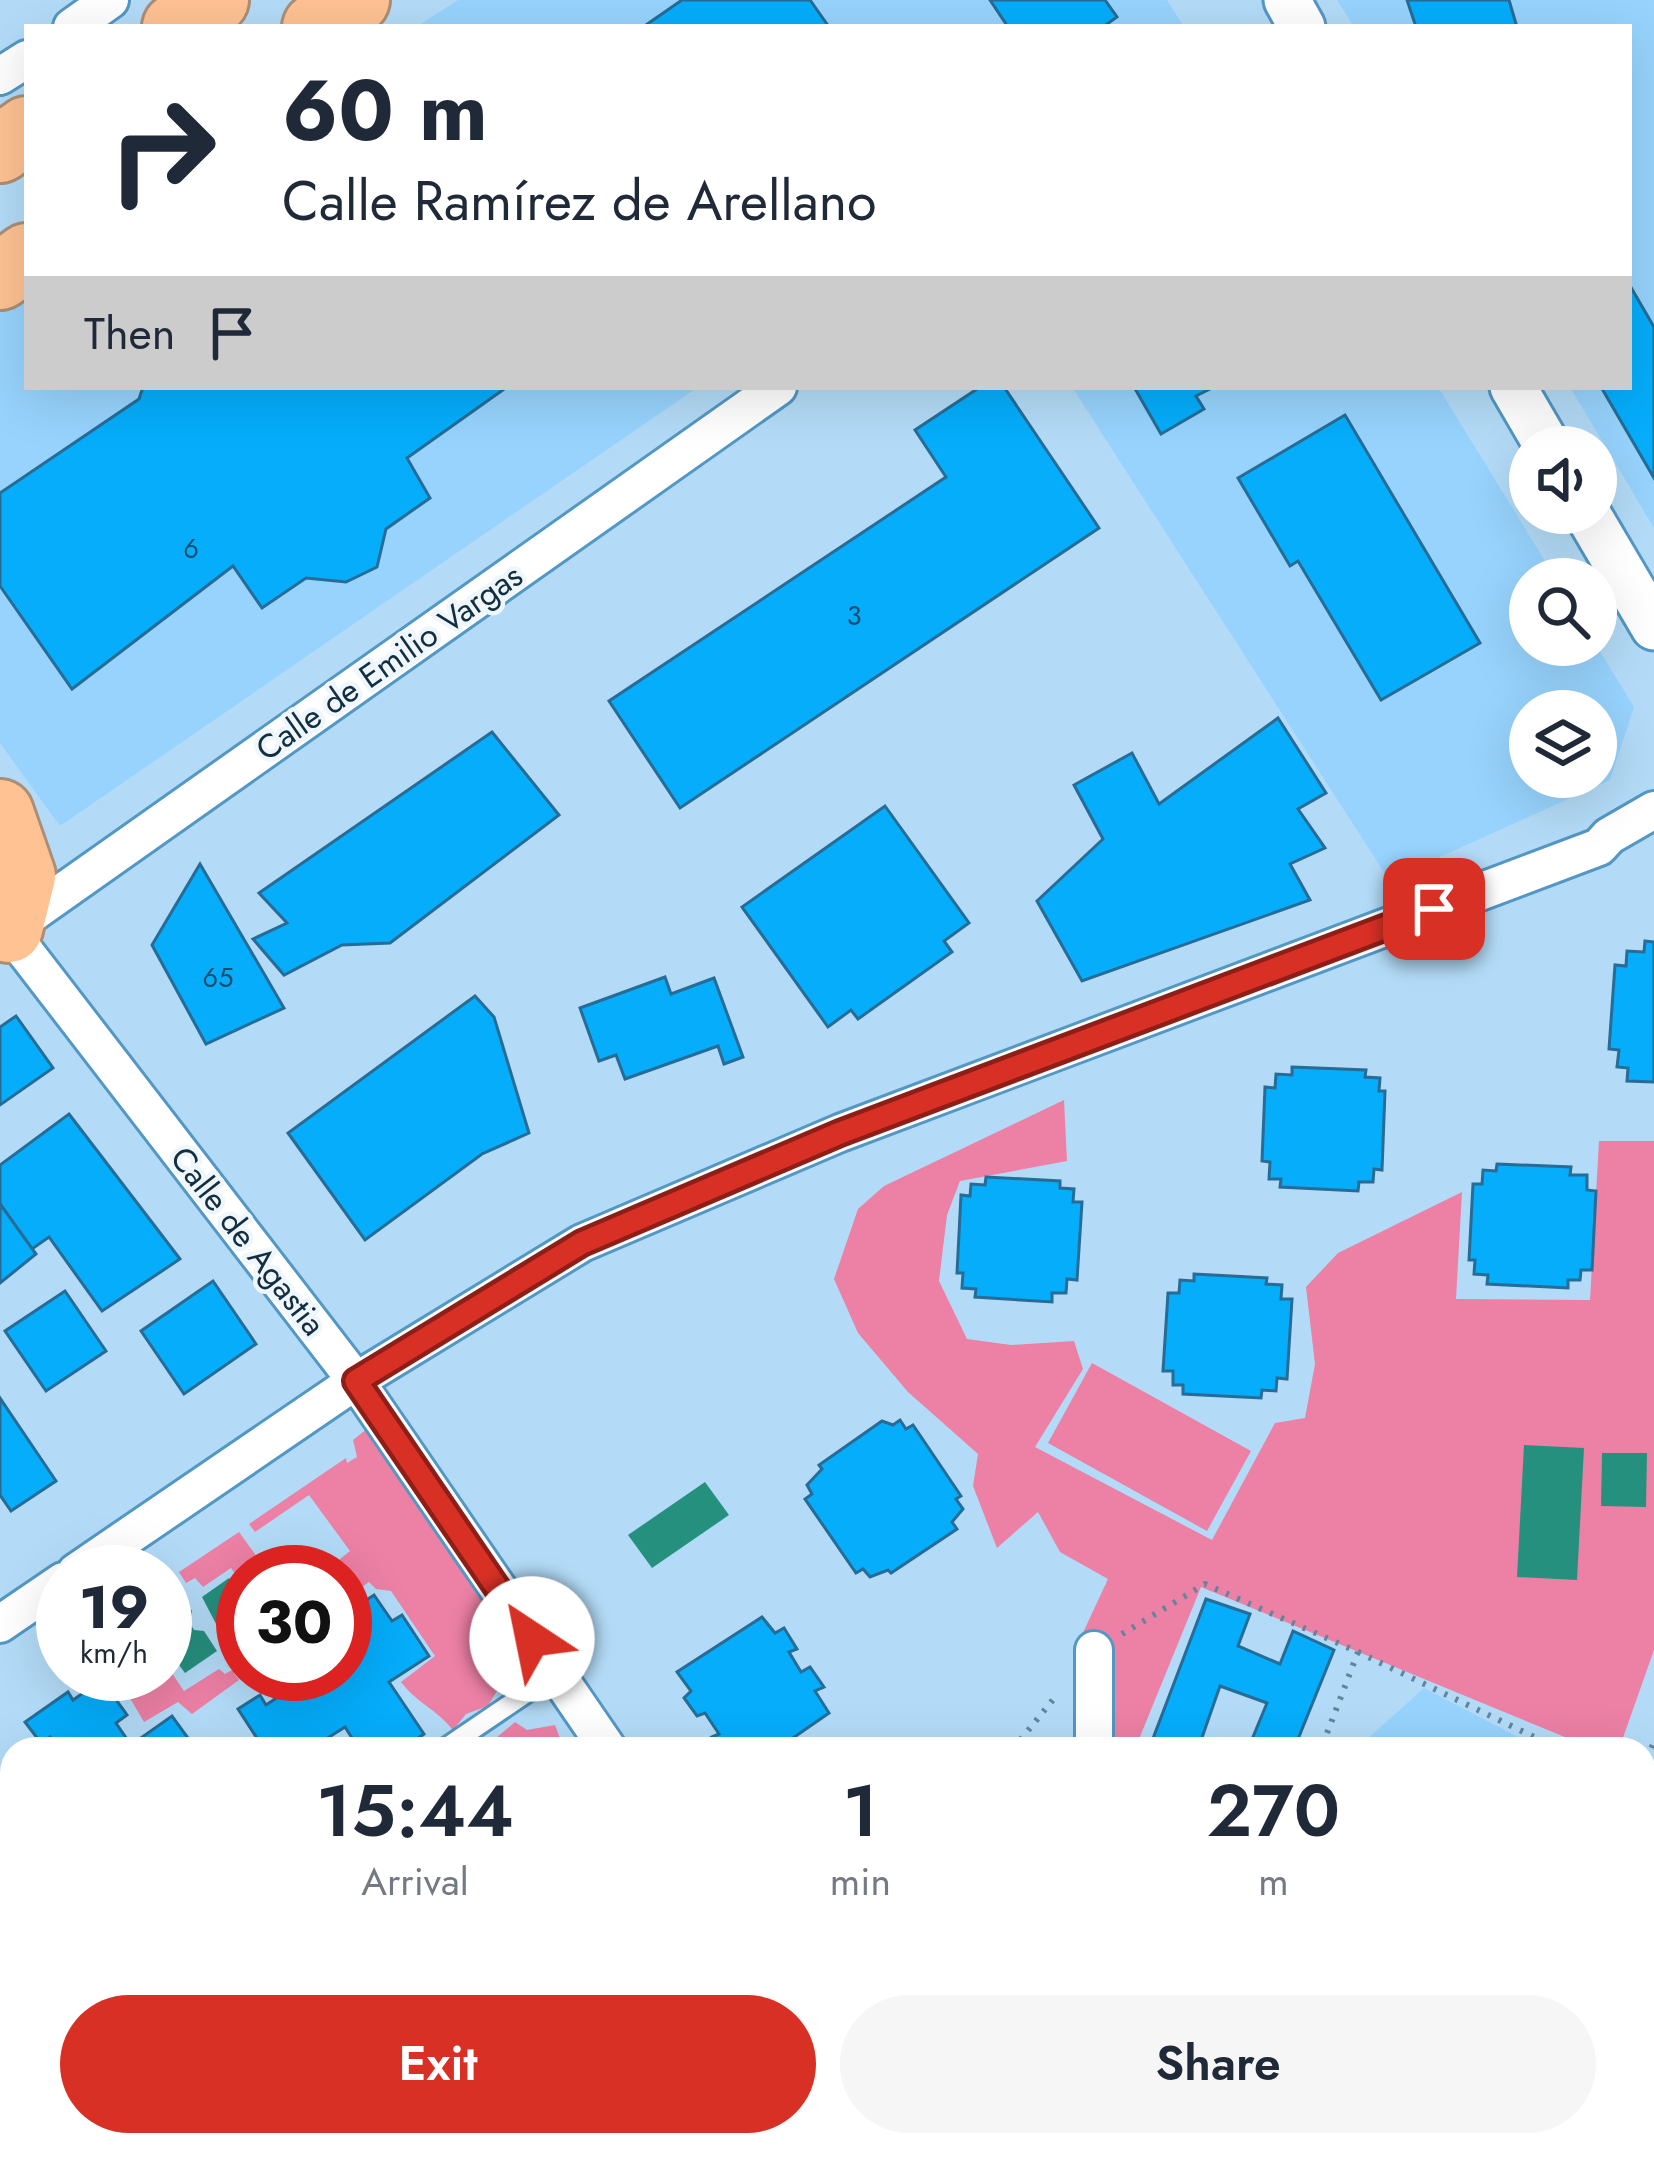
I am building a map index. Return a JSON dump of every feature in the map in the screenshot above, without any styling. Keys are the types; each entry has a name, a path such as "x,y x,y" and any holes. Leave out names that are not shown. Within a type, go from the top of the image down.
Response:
{"highway":[{"path":"180,24 215,0"},
{"path":"320,24 356,0"},
{"path":"0,813 22,876 3,928"}],"street":[{"path":"76,24 110,0"},
{"path":"0,80 24,61"},
{"name":"Calle de Emilio Vargas","path":"3,928 774,390"},
{"path":"1515,390 1536,426"},
{"path":"1599,534 1654,627"},
{"path":"116,1545 356,1381 582,1243 840,1133 1599,847 1654,810"},
{"path":"1599,847 1615,849 1654,834"},
{"name":"Calle de Agastia","path":"3,928 356,1381 600,1737"},
{"path":"0,1624 36,1599"},
{"path":"1094,1650 1094,1737"}],"lane":[{"path":"462,1737 556,1673"}],"path":[{"path":"1023,1737 1094,1650 1205,1583 1534,1737"},
{"path":"1326,1737 1358,1652"}],"shaded area":[{"path":"458,0 1167,0 1182,24 421,24"},
{"path":"1337,0 1654,0 1654,528 1617,466 1617,426 1593,426 1572,390 1632,390 1632,24 1352,24"},
{"path":"24,282 24,390 694,390 60,826 0,743 0,298"},
{"path":"1074,390 1440,390 1509,503 1509,534 1528,534 1543,558 1509,558 1509,666 1609,666 1634,707 1617,759 1617,690 1509,690 1509,798 1570,798 1389,880"},
{"path":"1064,1100 1067,1161 960,1181 947,1215 939,1281 967,1339 1011,1345 1074,1341 1083,1369 1035,1447 1212,1540 1275,1423 1305,1418 1315,1364 1306,1287 1338,1253 1462,1192 1456,1299 1590,1300 1599,1141 1654,1141 1654,1650 1623,1737 1565,1737 1201,1587 1140,1737 1079,1737 1081,1637 1108,1579 1060,1552 1038,1512 997,1548 973,1486 978,1454 908,1392 858,1333 834,1279 858,1209 884,1186"},
{"path":"1092,1363 1251,1451 1207,1531 1048,1443"},
{"path":"372,1425 489,1597 491,1615 514,1662 488,1706 466,1714 453,1730 401,1682 435,1656 391,1591 372,1585 372,1545 346,1545 309,1495 255,1532 249,1524 346,1458 347,1463 357,1457 353,1440"},
{"path":"1524,1445 1584,1448 1577,1580 1517,1577"},
{"path":"1602,1453 1647,1453 1646,1507 1601,1506"},
{"path":"705,1482 729,1515 652,1568 628,1535"},
{"path":"239,1532 248,1545 220,1545"},
{"path":"216,1547 216,1578 203,1587 192,1580 192,1563"},
{"path":"216,1587 216,1624 202,1597"},
{"path":"192,1626 204,1631 216,1652 192,1668"},
{"path":"216,1671 216,1697 192,1714 178,1702 144,1722 132,1701 192,1701 192,1686"},
{"path":"1424,1688 1518,1737 1369,1737"},
{"path":"515,1722 527,1730 555,1725 560,1737 497,1737"}],"building":[{"path":"682,0 810,0 827,24 647,24"},
{"path":"990,0 1105,0 1117,17 1107,24 1006,24"},
{"path":"1407,0 1509,0 1516,24 1415,24"},
{"path":"1632,289 1654,327 1654,478 1603,390 1632,390"},
{"path":"142,390 503,390 407,458 430,498 386,529 377,567 346,582 306,578 262,608 233,566 72,689 0,586 0,493 139,399"},
{"path":"975,390 1006,390 1099,528 680,808 609,701 946,477 915,430"},
{"path":"1136,390 1208,390 1196,396 1204,409 1161,434"},
{"path":"1345,415 1480,643 1381,700 1298,561 1290,566 1238,478"},
{"path":"1278,718 1326,793 1298,809 1325,848 1290,864 1310,900 1082,981 1037,901 1103,839 1074,785 1132,753 1159,804"},
{"path":"492,732 559,815 390,943 342,945 284,975 253,939 287,923 259,893"},
{"path":"885,806 969,923 944,941 952,952 858,1019 851,1010 828,1027 742,907"},
{"path":"200,864 284,1008 206,1044 152,945"},
{"path":"1645,941 1654,942 1654,1082 1627,1081 1628,1068 1617,1067 1619,1050 1609,1049 1615,965 1626,966 1627,951 1644,952"},
{"path":"665,977 671,994 714,978 743,1057 724,1064 718,1046 625,1079 616,1055 599,1061 580,1008"},
{"path":"475,996 494,1017 529,1133 482,1154 365,1240 288,1133"},
{"path":"16,1016 53,1068 0,1105 0,1027"},
{"path":"1292,1067 1366,1070 1365,1077 1380,1078 1379,1091 1385,1091 1382,1170 1374,1169 1373,1182 1359,1182 1358,1191 1280,1187 1281,1179 1269,1179 1270,1162 1262,1161 1265,1087 1275,1088 1276,1074 1292,1075"},
{"path":"69,1114 180,1259 102,1311 49,1237 32,1249 0,1204 0,1165"},
{"path":"1497,1164 1571,1167 1570,1175 1587,1175 1587,1190 1596,1191 1592,1270 1581,1270 1580,1280 1568,1280 1568,1288 1487,1284 1488,1275 1474,1274 1475,1260 1469,1260 1473,1184 1482,1184 1483,1170 1496,1171"},
{"path":"986,1177 1060,1181 1060,1188 1074,1189 1073,1202 1082,1202 1077,1280 1067,1279 1066,1293 1052,1293 1052,1302 975,1297 976,1289 962,1288 963,1273 957,1273 961,1195 970,1196 971,1184 985,1185"},
{"path":"0,1204 36,1254 0,1283"},
{"path":"1194,1274 1267,1278 1266,1284 1282,1285 1281,1299 1292,1299 1287,1379 1277,1378 1276,1391 1262,1390 1261,1398 1183,1394 1183,1385 1173,1385 1173,1371 1163,1371 1168,1293 1179,1293 1180,1280 1194,1281"},
{"path":"213,1281 256,1344 184,1394 141,1331"},
{"path":"65,1291 106,1351 46,1391 5,1331"},
{"path":"0,1398 56,1481 11,1511 0,1495"},
{"path":"900,1420 906,1429 913,1425 961,1496 956,1499 963,1509 952,1522 957,1529 891,1573 870,1577 863,1569 856,1573 805,1499 812,1494 807,1485 822,1469 819,1465 882,1421 893,1425"},
{"path":"374,1595 392,1621 402,1615 429,1656 389,1682 424,1734 420,1737 351,1737 345,1727 329,1737 256,1737 238,1709 251,1701 266,1705 272,1701 372,1701"},
{"path":"1206,1599 1250,1614 1238,1646 1280,1664 1293,1631 1334,1650 1299,1737 1253,1737 1267,1703 1220,1686 1202,1737 1154,1737"},
{"path":"762,1617 775,1633 784,1628 797,1649 789,1652 801,1672 810,1667 824,1687 815,1691 829,1713 794,1737 712,1737 719,1734 705,1713 697,1716 684,1698 691,1691 677,1672"},
{"path":"55,1701 117,1701 127,1715 116,1723 126,1737 36,1737 25,1722"},
{"path":"172,1716 187,1737 142,1737"}],"route":[{"path":"532,1639 356,1381 582,1243 840,1133 1434,909"}]}
